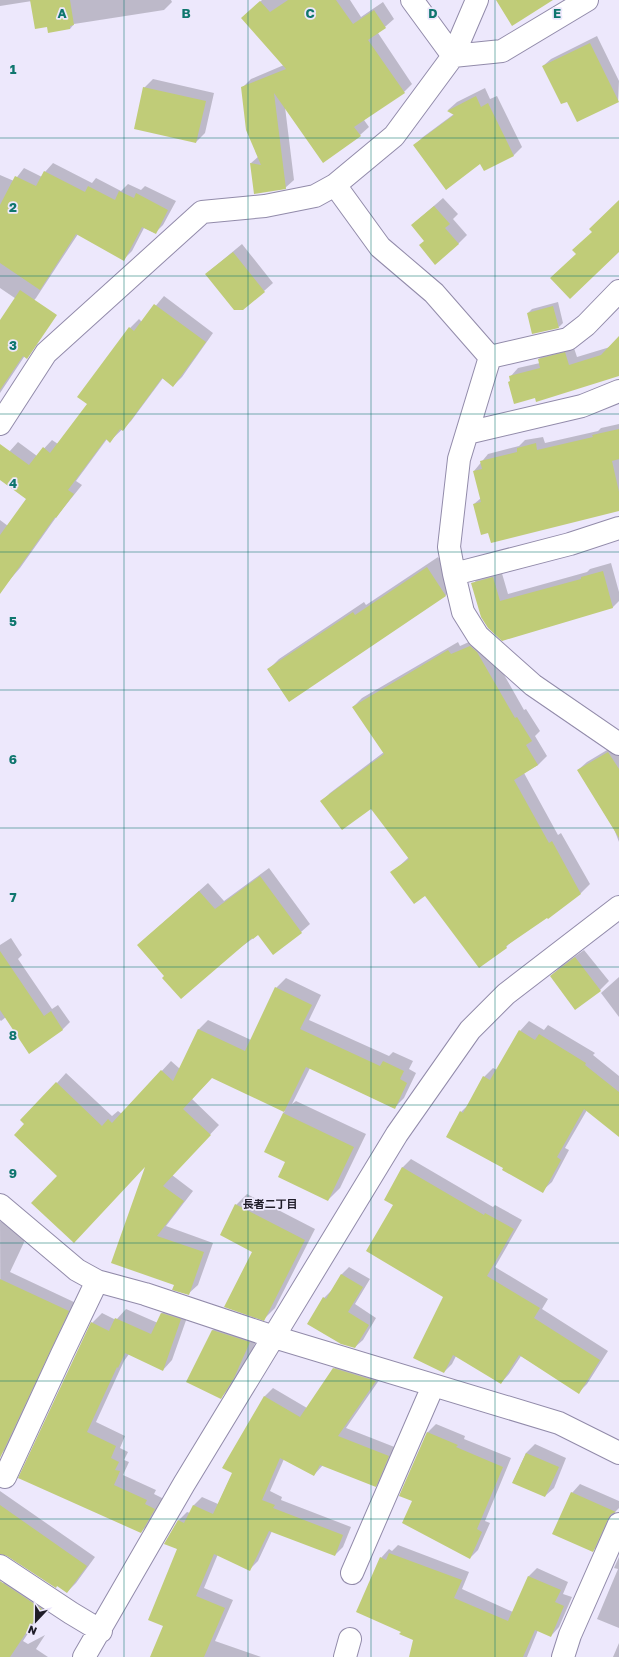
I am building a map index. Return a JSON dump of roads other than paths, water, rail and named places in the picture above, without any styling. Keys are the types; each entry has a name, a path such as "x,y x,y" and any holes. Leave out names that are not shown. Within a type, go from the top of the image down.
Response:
{"street":[{"path":"412,0 453,56"},
{"path":"0,424 46,353 202,212 265,206 315,196 335,185 394,136 453,56 477,0"},
{"path":"453,56 502,51 587,0"},
{"path":"335,185 380,248 434,293 490,357"},
{"path":"490,357 568,339 586,325 619,291"},
{"path":"490,357 459,459 449,547 463,612 478,636 533,685 619,744"},
{"path":"467,433 582,406 619,391"},
{"path":"454,574 570,544 619,528"},
{"path":"84,1657 101,1631 184,1484 397,1134 470,1030 506,994 619,907"},
{"path":"0,1205 77,1270 98,1281 145,1294 274,1337 433,1386 559,1423 619,1453"},
{"path":"5,1477 62,1354 98,1281"},
{"path":"352,1573 433,1386"},
{"path":"563,1657 570,1635 619,1524"},
{"path":"0,1566 101,1631"}],"district":[{"name":"長者二丁目","path":"270,1203"}]}
